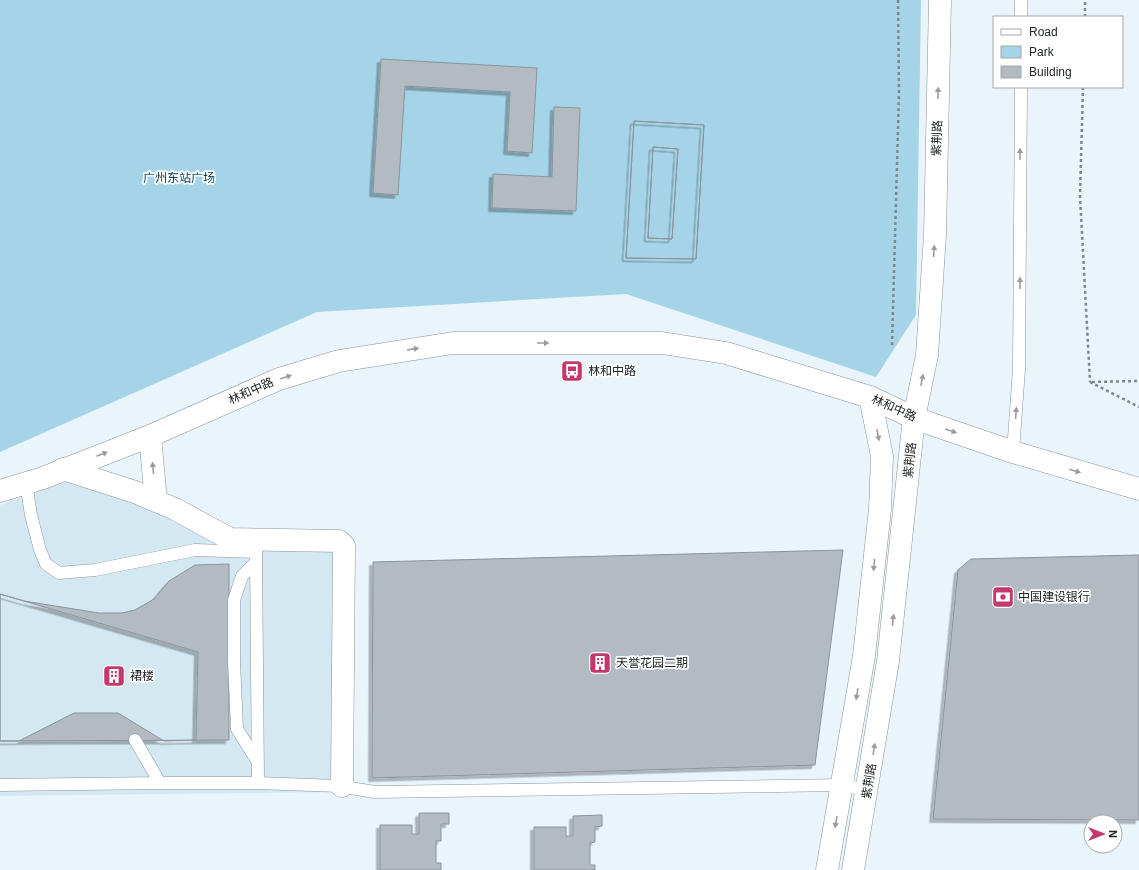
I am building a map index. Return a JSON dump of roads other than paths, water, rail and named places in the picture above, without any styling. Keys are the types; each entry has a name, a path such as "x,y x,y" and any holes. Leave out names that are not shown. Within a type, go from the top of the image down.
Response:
{"main road":[{"name":"紫荆路","path":"853,870 888,661 914,418 927,355 931,305 938,125 940,0"},
{"name":"林和中路","path":"0,492 150,436 279,379 339,361 453,343 662,343 726,353 870,397 914,418 1013,452 1139,489"},
{"path":"828,870 864,656 880,510 882,456 870,397"},
{"path":"150,436 156,501"},
{"path":"63,469 135,492 175,509 230,539 256,551 339,541 344,546 342,786"},
{"path":"0,486 26,483"}],"lane":[{"path":"1021,0 1021,16"},
{"path":"1013,452 1019,368 1021,88"},
{"path":"26,483 31,515 40,550 46,564 59,573 95,570 195,550 256,551"},
{"path":"256,551 258,784"},
{"path":"256,551 242,576 234,600 234,661 237,729 258,762"},
{"path":"135,740 160,784"},
{"path":"0,785 258,784 342,786 375,792 842,785 867,790"}],"place":[{"name":"林和中路","path":"572,371"},
{"name":"中国建设银行","path":"1003,597"},
{"name":"天誉花园二期","path":"600,663"},
{"name":"裙楼","path":"114,676"}],"park label":[{"name":"广州东站广场","path":"179,178"}]}
